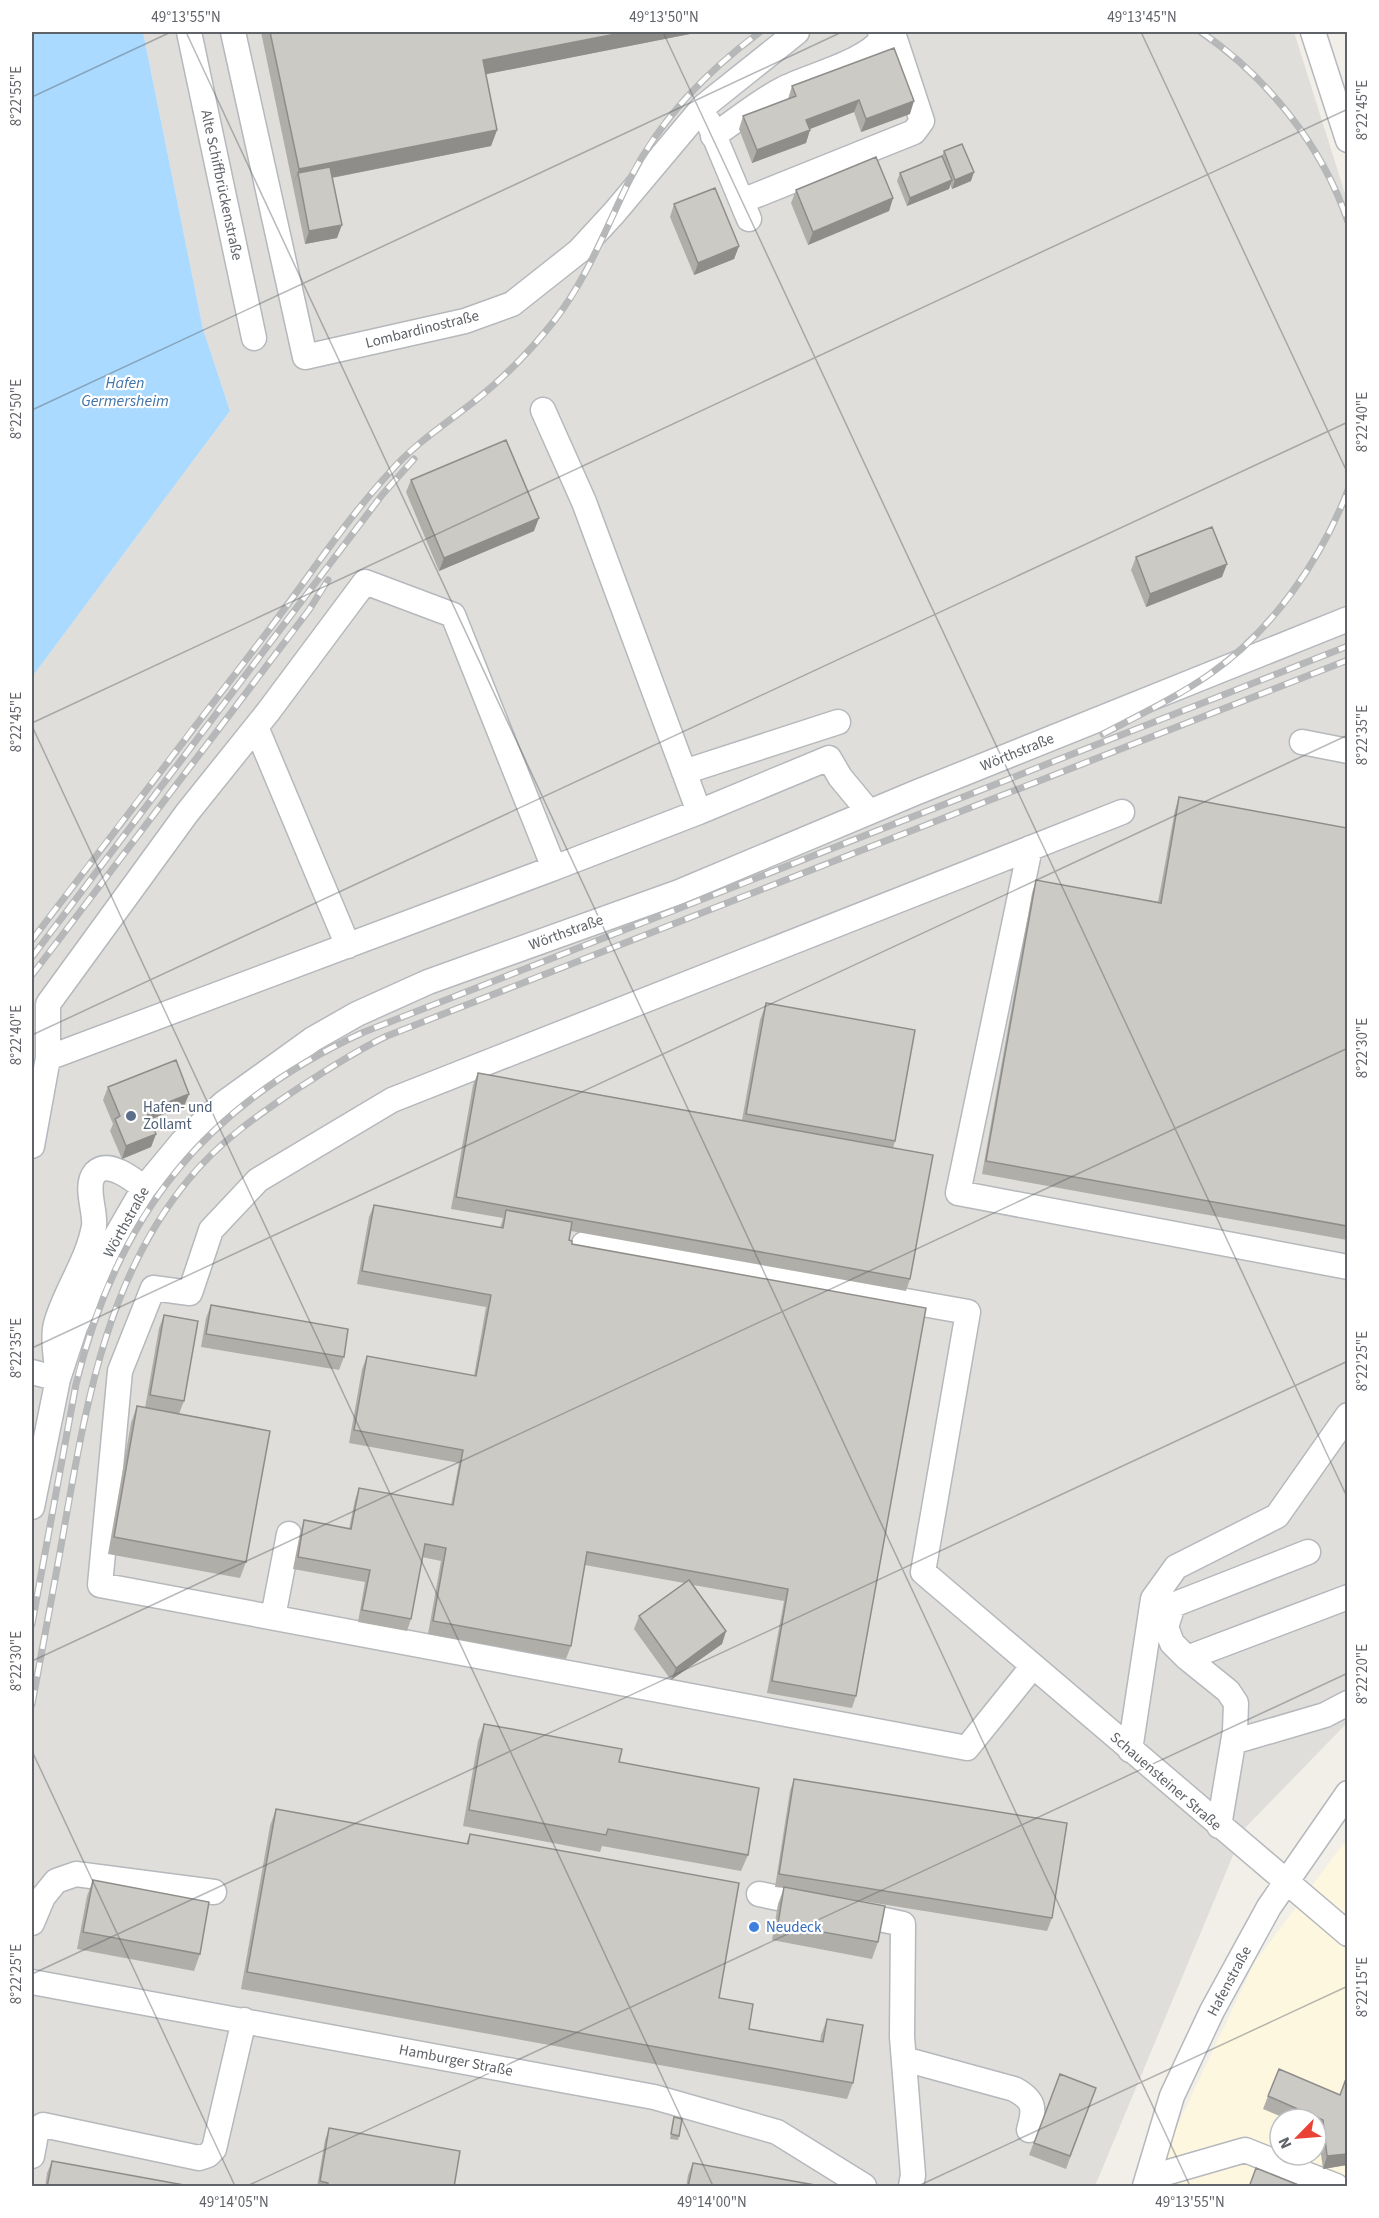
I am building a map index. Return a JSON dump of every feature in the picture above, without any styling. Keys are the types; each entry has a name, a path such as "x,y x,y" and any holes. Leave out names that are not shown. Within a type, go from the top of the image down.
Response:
{"street":[{"name":"Alte Schiffbrückenstraße","path":"189,32 254,338"},
{"name":"Lombardinostraße","path":"233,32 305,357 465,321 512,304 579,251 703,107 797,32"},
{"path":"1313,32 1347,140"},
{"path":"703,107 713,136 746,210 914,132 922,121 895,39 881,35 872,48 834,69 783,89 713,136"},
{"path":"543,410 584,502 699,812"},
{"path":"32,1146 48,1058 48,1004 186,813 256,727 365,582 453,615 554,868"},
{"name":"Wörthstraße","path":"32,1508 58,1379 75,1327 115,1238 144,1188 183,1141 224,1103 314,1039 357,1014 428,982 679,892 869,812 1347,619"},
{"path":"684,772 838,722 829,758 840,777 869,812"},
{"path":"256,727 348,946"},
{"path":"1302,742 1347,751"},
{"path":"48,1058 554,868 699,812 829,758"},
{"path":"1040,1673 967,1748 100,1585 120,1371 153,1288 190,1293 211,1230 258,1180 392,1100 1122,812"},
{"path":"1030,848 958,1194 1347,1267"},
{"path":"32,1372 58,1379 55,1326 92,1238 95,1217 91,1182 96,1172 112,1169 129,1177 144,1188"},
{"name":"Schauensteiner Straße","path":"584,1244 968,1312 923,1572 1219,1826 1345,1927"},
{"path":"1130,1750 1153,1599 1176,1568 1277,1516 1347,1415"},
{"path":"273,1617 289,1534"},
{"path":"1219,1826 1233,1742 1236,1703 1228,1691 1172,1643 1166,1627 1173,1605 1308,1552"},
{"path":"1187,1658 1347,1597"},
{"path":"1233,1742 1325,1715 1347,1703"},
{"name":"Hafenstraße","path":"1146,2182 1172,2096 1212,2011 1269,1907 1347,1794"},
{"path":"32,1923 43,1897 56,1881 76,1874 214,1892"},
{"path":"759,1894 903,1924 902,2037 913,2175 911,2187"},
{"name":"Hamburger Straße","path":"32,1982 654,2097 777,2132 830,2177 864,2187"},
{"path":"32,2156 37,2129 42,2125 199,2158 208,2155 214,2149 244,2020"},
{"path":"904,2059 1014,2089 1025,2095 1032,2104 1033,2115 1029,2130"},
{"path":"1146,2182 1245,2150 1336,2187"}],"shaded area":[{"path":"143,32 1294,32 1348,203 1347,1723 1244,1829 1095,2186 32,2186 32,677 230,411 203,329"},
{"path":"1347,1839 1347,2186 1160,2186 1172,2137 1255,1962"}],"water":[{"name":"Hafen Germersheim","path":"32,32 143,32 203,329 230,411 32,677"}],"building":[{"path":"270,32 626,32 483,60 497,130 299,169"},
{"path":"894,48 914,101 866,119 859,100 806,120 810,130 757,150 743,116 796,96 792,86"},
{"path":"962,144 974,172 955,180 944,151"},
{"path":"942,156 952,180 910,198 900,173"},
{"path":"876,157 893,198 813,232 796,190"},
{"path":"330,167 342,225 309,231 298,173"},
{"path":"715,188 739,246 698,263 674,204"},
{"path":"506,440 539,518 444,558 411,480"},
{"path":"1212,527 1227,564 1150,594 1136,557"},
{"path":"1179,797 1347,828 1347,1226 986,1161 1036,880 1161,903"},
{"path":"766,1003 915,1030 895,1141 746,1114"},
{"path":"176,1060 189,1094 146,1111 156,1134 126,1146 115,1119 120,1116 108,1087"},
{"path":"478,1073 933,1155 910,1279 456,1197"},
{"path":"374,1205 503,1228 506,1210 572,1222 569,1240 572,1244 926,1308 856,1696 772,1681 788,1589 587,1552 571,1646 433,1621 446,1548 425,1544 411,1619 362,1610 370,1570 298,1557 304,1520 351,1529 359,1488 453,1505 463,1450 354,1430 367,1356 476,1376 491,1295 362,1271"},
{"path":"211,1305 348,1329 344,1357 206,1334"},
{"path":"164,1315 198,1321 184,1401 150,1395"},
{"path":"137,1406 270,1431 246,1562 114,1537"},
{"path":"689,1580 726,1631 676,1668 639,1616"},
{"path":"484,1724 622,1749 619,1762 759,1788 748,1855 608,1829 606,1835 469,1810"},
{"path":"794,1779 1067,1823 1052,1918 779,1874"},
{"path":"276,1809 468,1844 470,1834 739,1883 719,1998 753,2004 749,2029 823,2042 827,2019 863,2025 853,2083 247,1972"},
{"path":"93,1880 209,1902 200,1954 83,1932"},
{"path":"784,1887 885,1906 878,1942 778,1924"},
{"path":"1279,2069 1340,2095 1347,2076 1347,2154 1328,2156 1328,2107 1293,2107 1268,2096"},
{"path":"1060,2074 1096,2088 1070,2156 1034,2143"},
{"path":"674,2117 682,2119 679,2136 671,2134"},
{"path":"329,2128 460,2151 454,2187 327,2187 328,2183 320,2181"},
{"path":"52,2161 195,2187 47,2187"},
{"path":"693,2163 820,2186 820,2187 688,2187"},
{"path":"1256,2168 1303,2187 1249,2187"}],"railway":[{"path":"32,940 373,491 409,452 507,373 554,321 586,271 629,181 655,137 685,99 721,64 760,32"},
{"path":"1201,32 1248,70 1290,115 1323,166 1348,222"},
{"path":"32,957 382,495 414,459"},
{"path":"1103,734 1158,706 1210,674 1254,637 1274,615 1309,568 1348,490"},
{"path":"32,975 309,610 328,580"},
{"path":"32,1624 76,1384 94,1323 116,1268 144,1217 176,1172 214,1131 258,1094 308,1061 364,1032 1348,646"},
{"path":"32,1704 75,1467 106,1336 121,1295 140,1254 162,1216 189,1179 213,1153 240,1130 319,1075 387,1036 1348,660"}],"place":[{"name":"Hafen- und Zollamt","path":"131,1116"},
{"name":"Neudeck","path":"754,1927"}]}
